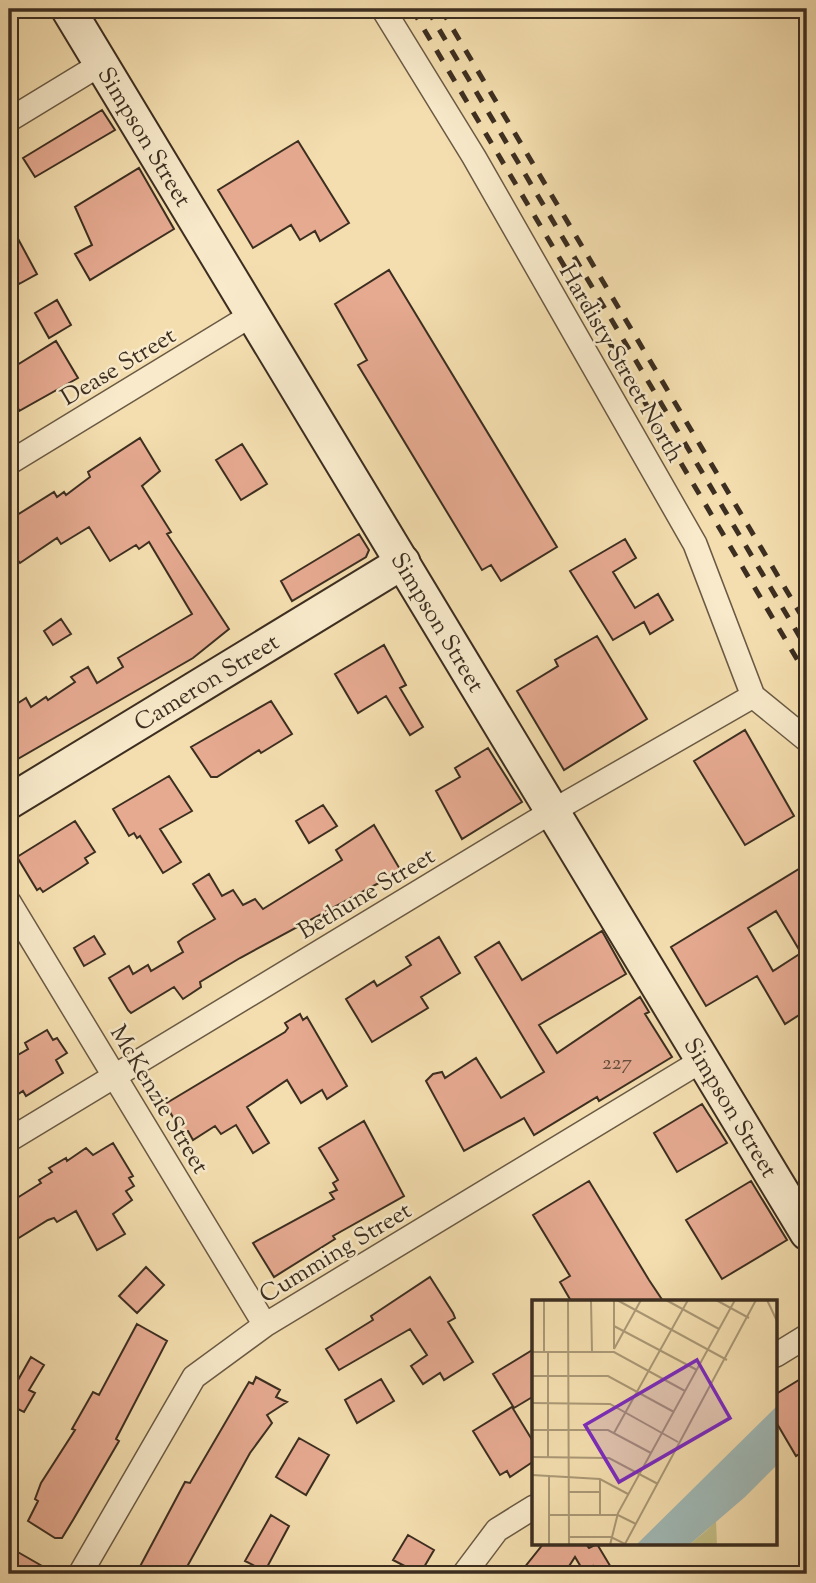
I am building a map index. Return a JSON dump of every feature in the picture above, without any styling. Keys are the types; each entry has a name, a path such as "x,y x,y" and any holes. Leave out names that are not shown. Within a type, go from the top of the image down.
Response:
{"main road":[{"name":"Simpson Street","path":"68,9 255,313 551,812 807,1233"},
{"name":"Cameron Street","path":"9,802 403,562"}],"street":[{"name":"Hardisty Street North","path":"383,9 474,157 695,544 753,696 807,740"},
{"path":"9,120 102,64"},
{"name":"Dease Street","path":"9,463 255,313"},
{"name":"Bethune Street","path":"9,1140 551,812 753,696"},
{"name":"McKenzie Street","path":"9,902 265,1325"},
{"name":"Cumming Street","path":"80,1574 194,1377 265,1325 701,1061"},
{"path":"778,1354 807,1336"},
{"path":"464,1574 497,1530 532,1508"}],"building":[{"path":"102,110 115,130 35,177 23,158"},
{"path":"298,141 349,223 320,241 315,231 300,240 291,225 253,248 218,190"},
{"path":"139,168 174,229 90,280 75,254 92,245 75,207"},
{"path":"9,222 37,274 19,284 9,266"},
{"path":"389,270 557,547 501,581 491,565 482,570 358,365 367,360 335,304"},
{"path":"57,300 71,325 49,338 35,313"},
{"path":"56,341 78,378 19,411 18,408 9,413 9,370"},
{"path":"140,438 160,471 142,486 171,532 167,534 229,629 193,658 9,764 9,709 26,698 31,707 46,697 48,700 75,682 71,677 88,667 97,683 123,667 118,658 192,614 149,542 139,549 136,545 110,561 89,527 61,544 57,538 20,563 14,555 9,558 9,520 54,492 57,497 64,492 66,495 90,477 88,472"},
{"path":"242,444 267,484 241,500 216,460"},
{"path":"359,534 369,550 366,557 292,601 281,581"},
{"path":"625,539 636,558 613,572 635,608 658,594 673,620 650,634 644,622 613,640 570,571"},
{"path":"61,619 71,634 53,645 44,631"},
{"path":"597,636 647,719 564,770 517,691 558,666 555,660"},
{"path":"384,645 406,685 400,688 423,727 410,735 386,696 358,713 335,674"},
{"path":"271,701 292,734 261,753 259,750 217,777 211,777 191,747"},
{"path":"745,730 794,816 745,845 694,761"},
{"path":"488,748 522,802 462,839 436,791 460,777 455,768"},
{"path":"169,776 192,811 160,829 181,862 163,873 140,836 137,838 134,833 129,836 113,809"},
{"path":"323,805 337,826 309,843 296,821"},
{"path":"75,821 95,852 85,858 88,863 79,869 43,892 40,888 37,890 17,857"},
{"path":"374,825 401,871 240,958 200,982 201,987 183,999 174,987 131,1013 128,1010 109,978 129,966 133,974 148,965 151,971 183,952 178,942 215,919 193,884 209,874 222,896 233,890 243,905 255,899 263,909 342,860 336,850"},
{"path":"807,864 807,1010 785,1024 757,976 706,1006 671,947","holes":["776,911 801,953 773,971 748,928"]},
{"path":"602,931 626,974 539,1025 557,1053 640,997 649,1012 645,1014 672,1057 599,1101 597,1097 534,1135 524,1118 464,1151 426,1081 433,1074 442,1072 445,1078 476,1058 501,1098 544,1072 475,957 499,942 522,980"},
{"path":"94,936 105,954 84,966 74,948"},
{"path":"439,937 460,973 421,997 428,1008 372,1042 346,999 374,981 377,986 411,965 406,957"},
{"path":"300,1014 303,1020 307,1017 347,1086 327,1099 322,1090 301,1103 287,1080 247,1107 269,1143 253,1153 236,1125 221,1134 215,1126 193,1140 188,1131 182,1132 165,1104 285,1032 288,1028 285,1023"},
{"path":"47,1030 53,1040 57,1038 67,1053 56,1060 63,1073 26,1096 23,1091 15,1096 9,1086 9,1060 28,1049 25,1043"},
{"path":"702,1104 727,1143 677,1172 654,1133"},
{"path":"364,1121 404,1196 333,1236 335,1239 274,1277 253,1243 334,1199 330,1193 337,1190 333,1183 338,1180 319,1148"},
{"path":"113,1143 133,1176 129,1178 134,1186 126,1191 132,1200 113,1214 125,1234 97,1250 76,1211 57,1222 54,1218 48,1220 9,1244 9,1203 41,1183 39,1180 52,1172 49,1168 66,1158 67,1161 86,1148 93,1155"},
{"path":"589,1181 662,1300 570,1300 560,1282 570,1276 533,1215"},
{"path":"751,1181 787,1240 722,1279 686,1220"},
{"path":"146,1267 164,1285 137,1313 119,1296"},
{"path":"430,1277 453,1313 455,1318 448,1322 473,1362 444,1380 440,1373 423,1384 411,1366 427,1355 410,1329 339,1370 326,1349 373,1320 371,1316"},
{"path":"137,1324 167,1341 116,1439 119,1441 62,1538 55,1538 28,1521 38,1501 35,1499 41,1483 75,1430 72,1429 93,1392 99,1395"},
{"path":"532,1350 532,1397 514,1408 493,1374"},
{"path":"31,1357 44,1365 29,1390 35,1393 24,1412 18,1409 10,1423 9,1396"},
{"path":"807,1375 807,1449 796,1456 778,1425 778,1393"},
{"path":"256,1377 280,1390 276,1397 287,1402 267,1415 272,1423 250,1453 183,1574 136,1574 185,1482 190,1483 249,1382 253,1384"},
{"path":"381,1379 394,1401 357,1423 345,1400"},
{"path":"512,1407 532,1440 532,1462 510,1477 507,1471 500,1475 473,1431"},
{"path":"299,1438 329,1455 306,1495 276,1477"},
{"path":"271,1515 289,1526 265,1571 245,1561"},
{"path":"408,1535 434,1550 420,1574 393,1560"},
{"path":"543,1544 586,1544 589,1548 597,1544 615,1574 598,1574 593,1566 584,1572 575,1557 564,1574 534,1574 524,1568"},
{"path":"9,1547 56,1574 9,1574"}],"railway":[{"path":"412,9 807,676"},
{"path":"427,9 807,649"},
{"path":"441,9 807,625"}]}
